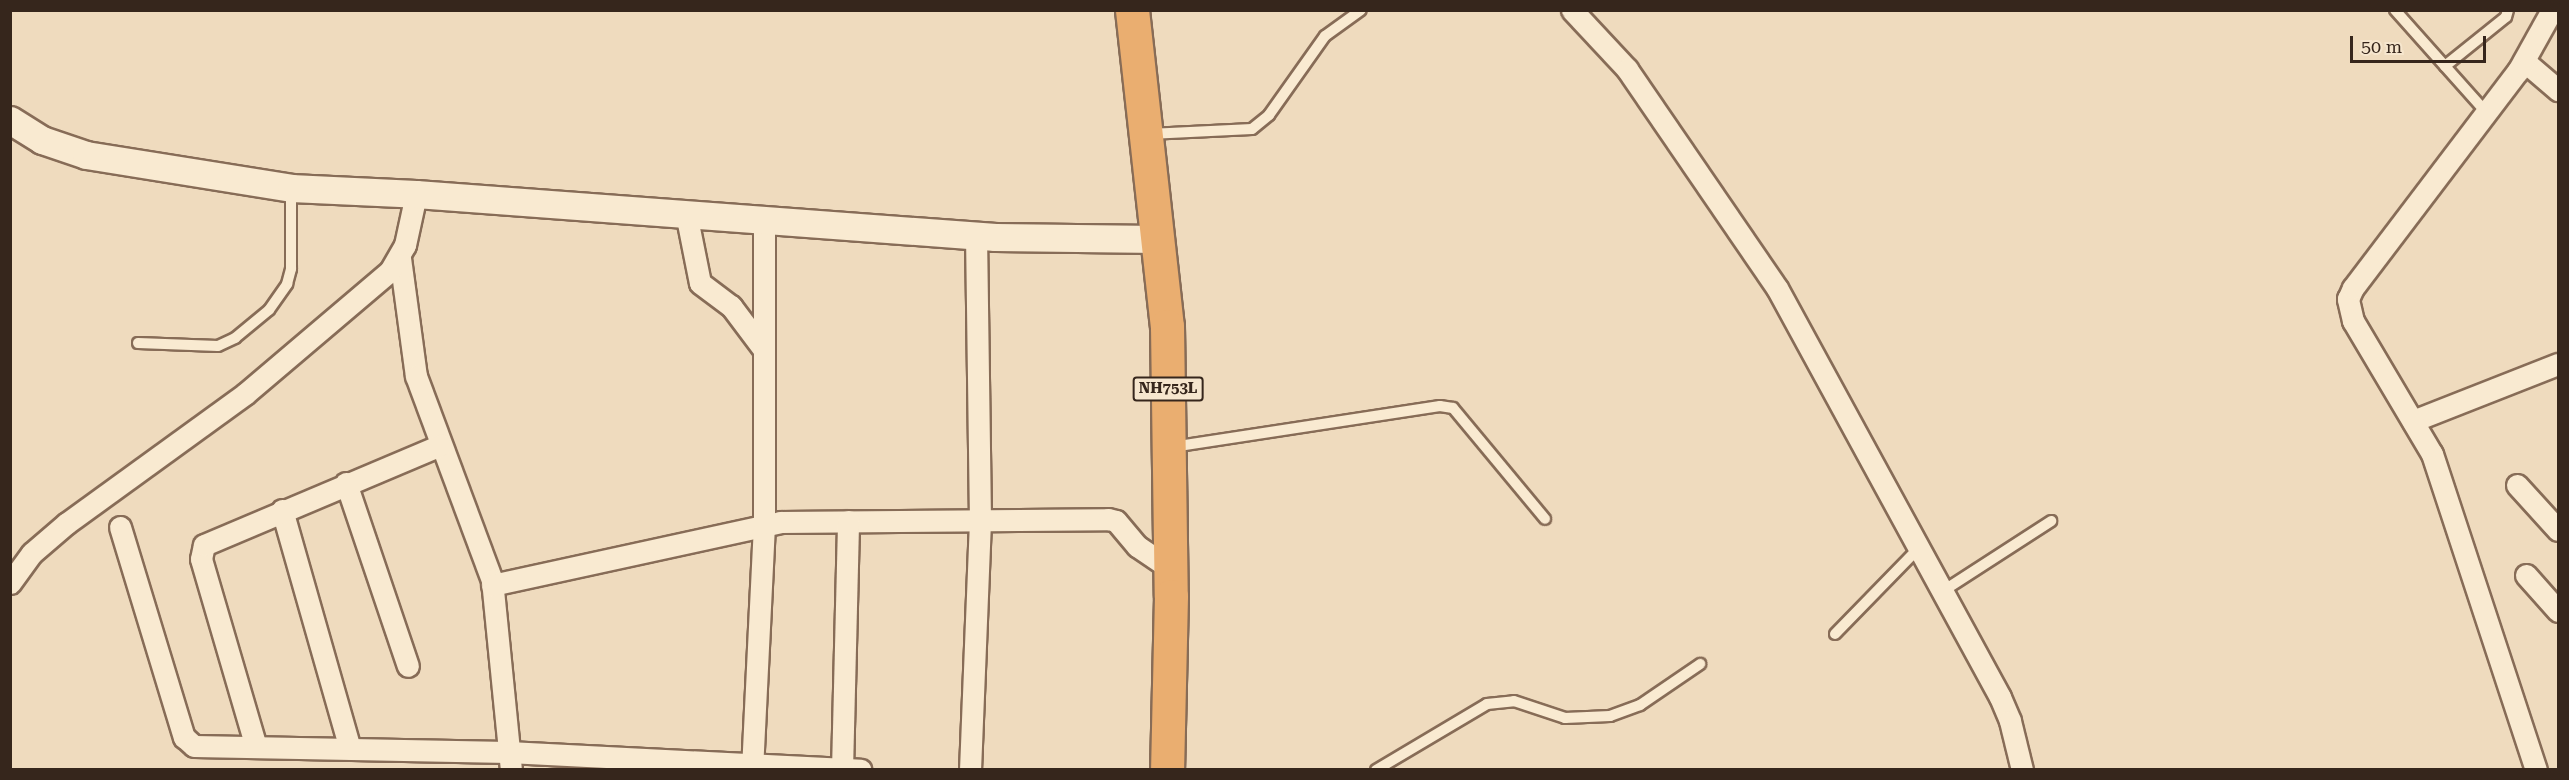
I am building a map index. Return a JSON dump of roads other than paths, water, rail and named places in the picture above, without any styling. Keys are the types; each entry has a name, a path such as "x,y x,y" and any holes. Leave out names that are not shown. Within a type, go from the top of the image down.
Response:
{"highway":[{"name":"NH753L","path":"1132,10 1167,326 1171,569 1167,770"}],"street":[{"path":"1572,10 1627,69 1766,270 2000,697 2010,721 2022,770"},
{"path":"2536,770 2438,471 2413,421 2353,321 2348,299 2353,288 2524,61 2552,10"},
{"path":"2524,61 2559,90"},
{"path":"10,120 42,140 86,155 291,188 416,194 976,235 1158,239"},
{"path":"416,194 400,258 416,376 492,585 509,761"},
{"path":"686,213 700,282 731,306 764,351"},
{"path":"752,767 764,523 764,219"},
{"path":"970,770 980,520 976,235"},
{"path":"10,583 32,553 67,523 245,394 400,258"},
{"path":"2413,421 2559,364"},
{"path":"256,747 201,551 210,539 441,445"},
{"path":"346,483 408,666"},
{"path":"2517,485 2559,530"},
{"path":"282,510 350,749"},
{"path":"492,585 764,523 848,521 1108,519 1116,521 1137,546 1171,569"},
{"path":"120,528 186,741 195,746 350,749 509,761 848,769 848,521"},
{"path":"2526,575 2559,611"}],"lane":[{"path":"1145,134 1252,129 1269,115 1325,36 1361,10"},
{"path":"2395,10 2486,112"},
{"path":"2445,66 2506,17 2508,10"},
{"path":"138,343 218,345 235,338 270,310 287,284 291,269 291,188"},
{"path":"1169,448 1440,406 1453,408 1545,519"},
{"path":"1943,591 2052,521"},
{"path":"1835,634 1919,549"},
{"path":"1376,770 1487,704 1514,702 1565,718 1610,716 1640,705 1700,664"}]}
